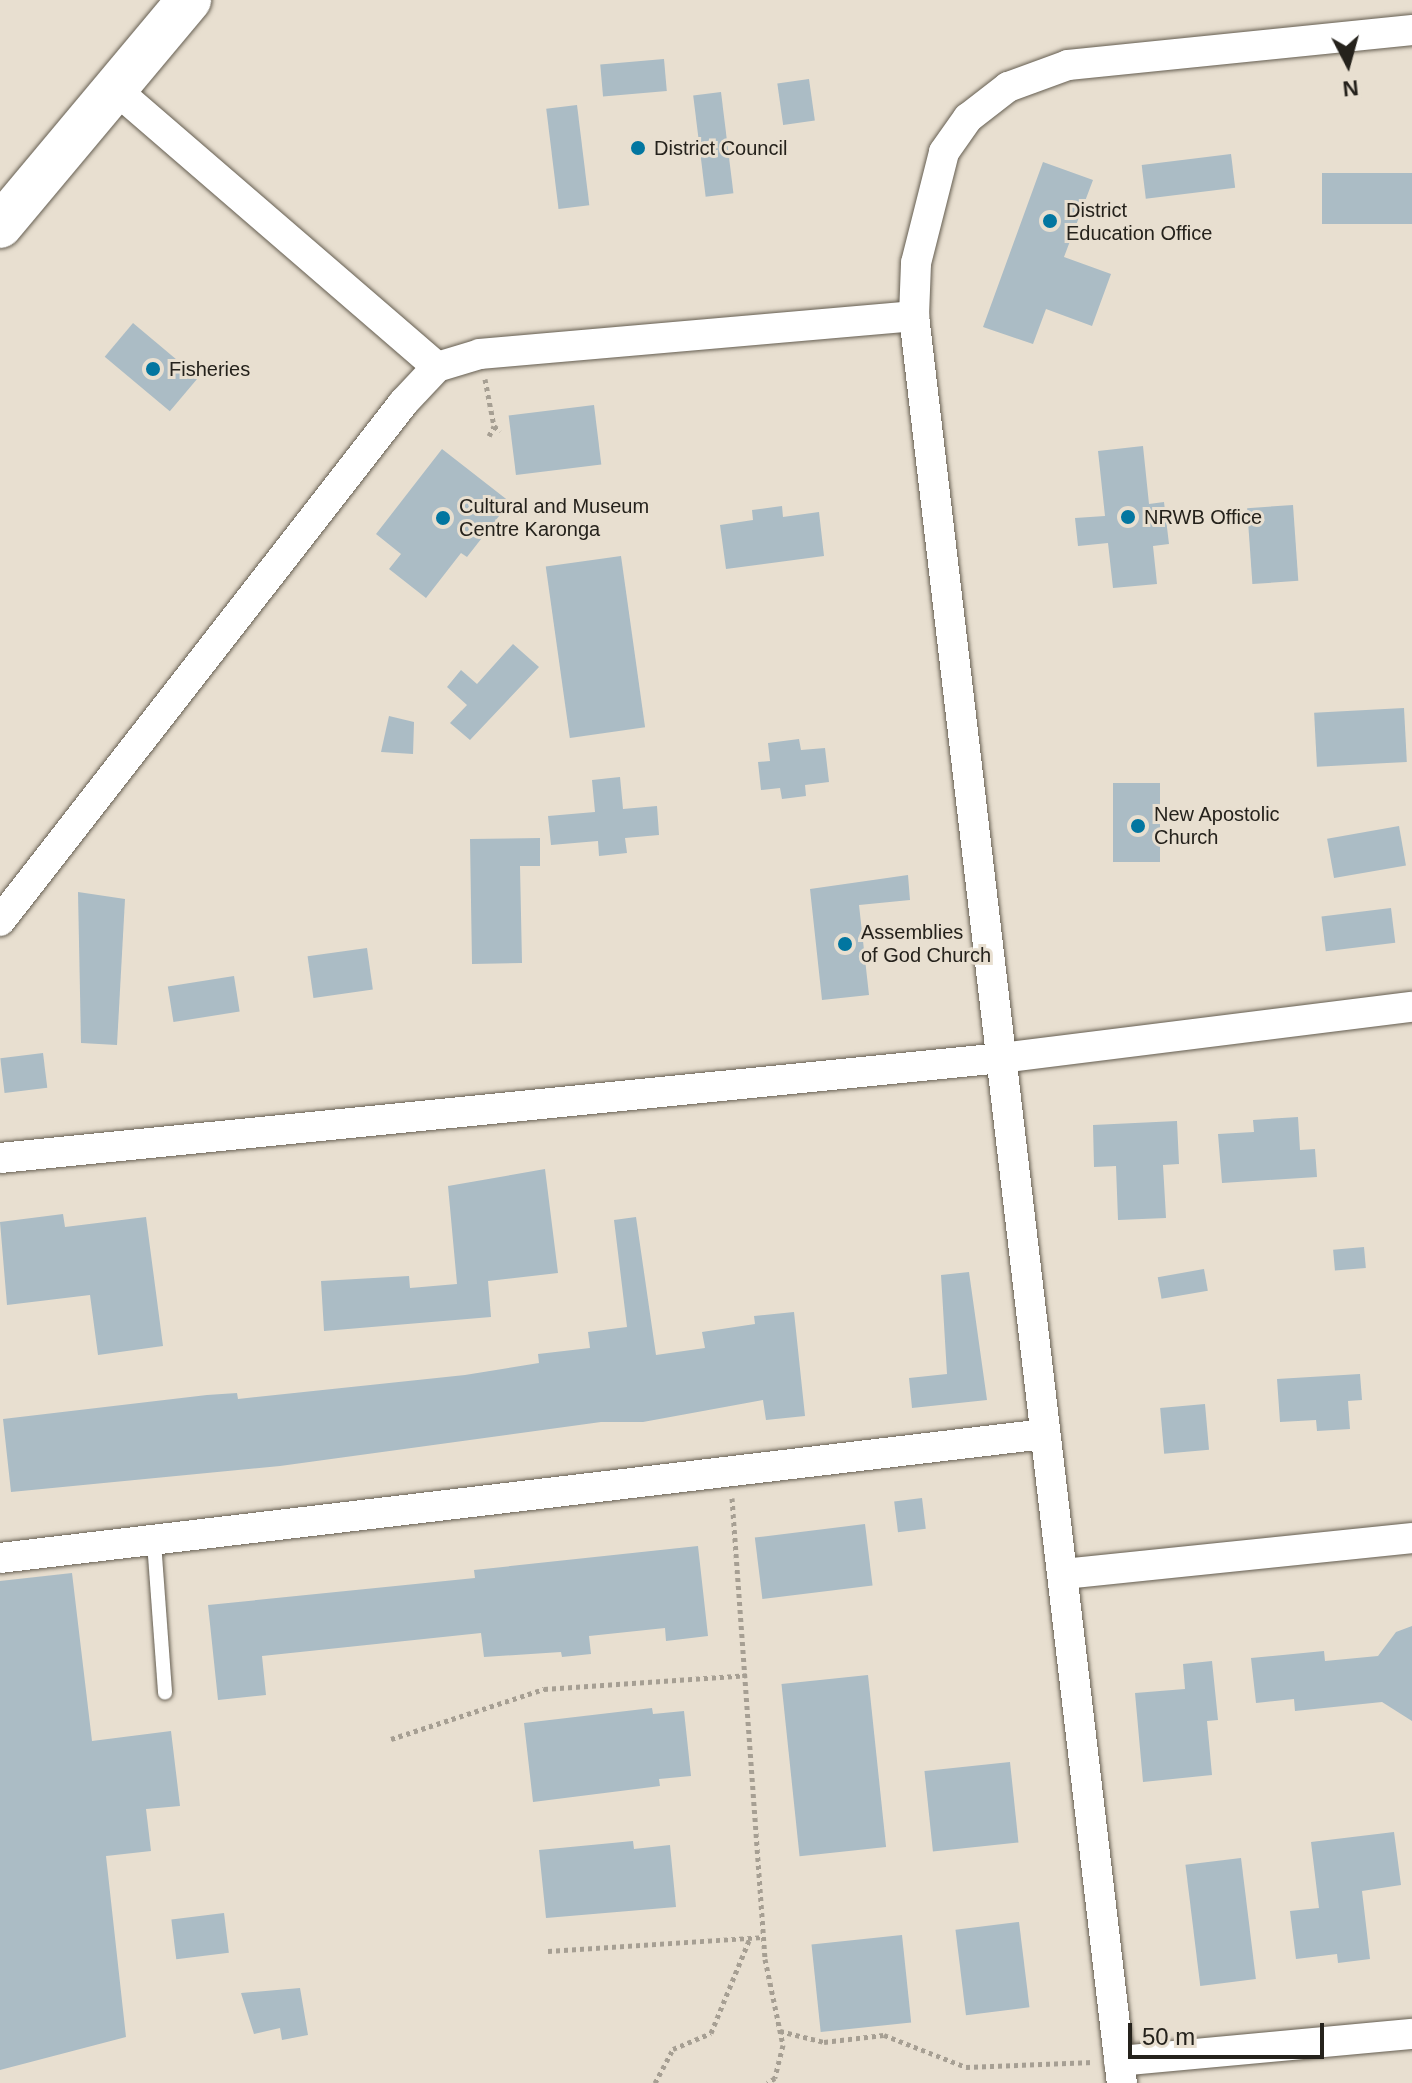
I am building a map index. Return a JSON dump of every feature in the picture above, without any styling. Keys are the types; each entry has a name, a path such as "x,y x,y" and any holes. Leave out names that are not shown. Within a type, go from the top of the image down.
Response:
{"highway":[{"path":"0,226 189,0"}],"street":[{"path":"1412,30 1068,65 1008,87 968,118 944,152 916,263 914,316 1121,2072 1412,2034"},
{"path":"115,89 437,367"},
{"path":"0,921 404,402 437,367 480,354 914,316"},
{"path":"0,1158 1001,1058 1412,1007"},
{"path":"0,1558 1044,1434"},
{"path":"1064,1574 1412,1538"}],"lane":[{"path":"154,1542 165,1693"}],"path":[{"path":"480,354 494,426 489,436"},
{"path":"494,426 500,431"},
{"path":"730,1469 747,1675 763,1937 783,2045 775,2078 767,2083"},
{"path":"391,1739 544,1689 747,1675"},
{"path":"548,1951 763,1937"},
{"path":"655,2083 673,2049 711,2033 750,1938"},
{"path":"780,2031 824,2042 884,2035 966,2067 1121,2072"}],"building":[{"path":"664,59 667,91 603,96 600,65"},
{"path":"809,79 815,121 783,125 777,83"},
{"path":"721,92 733,193 706,197 693,95"},
{"path":"577,105 589,205 559,209 546,109"},
{"path":"1231,154 1235,188 1146,199 1142,165"},
{"name":"District Education Office","path":"1043,162 1093,180 1064,257 1111,274 1092,326 1046,309 1033,344 983,327"},
{"path":"1322,173 1412,173 1412,224 1322,224"},
{"path":"133,323 198,378 170,411 105,357"},
{"name":"Cultural and Museum Centre Karonga","path":"594,405 601,465 516,475 509,415"},
{"name":"NRWB Office","path":"1143,446 1149,504 1164,502 1169,544 1153,546 1157,584 1113,588 1108,543 1078,546 1075,518 1105,516 1098,451"},
{"name":"Cultural and Museum Centre Karonga","path":"442,449 510,502 467,557 461,553 426,598 389,569 401,554 376,534"},
{"path":"1293,505 1298,581 1252,584 1247,508"},
{"path":"782,506 783,517 819,512 824,556 726,569 720,525 753,520 752,510"},
{"path":"621,556 645,727 570,738 546,567"},
{"path":"513,644 539,667 470,740 450,723 467,705 447,687 461,670 477,684"},
{"path":"1404,708 1407,762 1317,767 1314,713"},
{"path":"389,716 414,722 413,754 381,752"},
{"path":"799,739 801,750 825,748 829,782 805,785 806,796 782,799 780,788 761,790 758,762 770,761 768,743"},
{"path":"620,777 623,809 657,806 659,835 625,838 627,853 599,856 598,841 551,845 548,816 595,812 592,780"},
{"path":"1113,783 1160,783 1160,862 1113,862"},
{"path":"1399,826 1406,865 1334,878 1327,839"},
{"path":"540,838 540,866 520,866 522,963 472,964 470,839"},
{"path":"908,875 910,900 859,905 869,995 822,1000 810,889"},
{"path":"78,892 125,899 117,1045 81,1043"},
{"path":"1391,908 1395,943 1326,951 1322,917"},
{"path":"367,948 373,990 313,998 308,956"},
{"path":"234,976 240,1012 173,1022 168,986"},
{"path":"43,1053 47,1088 5,1093 0,1058"},
{"path":"1298,1117 1300,1150 1315,1149 1317,1177 1222,1183 1218,1134 1254,1132 1253,1120"},
{"path":"1177,1121 1179,1164 1163,1165 1166,1218 1118,1220 1116,1166 1094,1167 1093,1125"},
{"path":"545,1169 558,1273 488,1281 491,1317 324,1331 321,1281 409,1276 410,1288 457,1284 448,1186"},
{"path":"63,1214 65,1227 146,1217 163,1346 98,1355 90,1295 7,1305 0,1222"},
{"path":"636,1217 656,1355 705,1348 702,1332 755,1324 754,1316 794,1312 805,1416 766,1420 763,1400 643,1422 601,1422 280,1466 11,1492 3,1419 207,1395 237,1393 238,1399 465,1375 539,1363 538,1354 590,1348 588,1332 627,1327 614,1220"},
{"path":"1364,1247 1366,1268 1335,1271 1333,1250"},
{"path":"1204,1269 1208,1291 1162,1299 1158,1277"},
{"path":"969,1272 987,1400 912,1408 909,1378 947,1374 941,1275"},
{"path":"1360,1374 1362,1400 1348,1401 1350,1429 1317,1431 1316,1420 1280,1422 1277,1379"},
{"path":"1205,1404 1209,1450 1164,1454 1160,1408"},
{"path":"922,1498 926,1529 898,1532 894,1501"},
{"path":"865,1524 873,1586 762,1599 755,1538"},
{"path":"698,1546 708,1636 666,1641 665,1628 589,1636 591,1654 562,1657 561,1652 484,1657 481,1633 262,1656 266,1695 218,1700 208,1605 475,1578 474,1570"},
{"path":"72,1573 92,1741 171,1731 180,1806 146,1809 151,1851 106,1856 126,2037 0,2070 0,1581"},
{"path":"1412,1626 1412,1721 1382,1702 1295,1711 1294,1699 1256,1703 1251,1658 1324,1651 1325,1661 1378,1656 1396,1632"},
{"path":"1212,1661 1218,1720 1207,1721 1212,1775 1143,1782 1135,1693 1185,1689 1183,1664"},
{"path":"868,1675 886,1847 800,1856 781,1684"},
{"path":"652,1708 653,1714 684,1711 691,1776 659,1779 660,1786 533,1802 524,1723"},
{"path":"1010,1762 1018,1843 933,1852 924,1771"},
{"path":"1394,1832 1401,1885 1362,1891 1370,1959 1338,1963 1337,1954 1296,1959 1290,1911 1319,1908 1311,1842"},
{"path":"633,1841 634,1849 670,1845 676,1907 546,1918 539,1850"},
{"path":"1241,1858 1256,1979 1200,1986 1185,1865"},
{"path":"224,1913 229,1953 176,1959 171,1919"},
{"path":"1019,1922 1029,2007 966,2015 955,1930"},
{"path":"902,1935 911,2023 821,2032 811,1945"},
{"path":"300,1988 308,2035 282,2040 280,2028 254,2034 241,1993"}],"place":[{"name":"District Council","path":"638,148"},
{"name":"District Education Office","path":"1050,221"},
{"name":"Fisheries","path":"153,369"},
{"name":"NRWB Office","path":"1128,517"},
{"name":"Cultural and Museum Centre Karonga","path":"443,518"},
{"name":"New Apostolic Church","path":"1138,826"},
{"name":"Assemblies of God Church","path":"845,944"}]}
